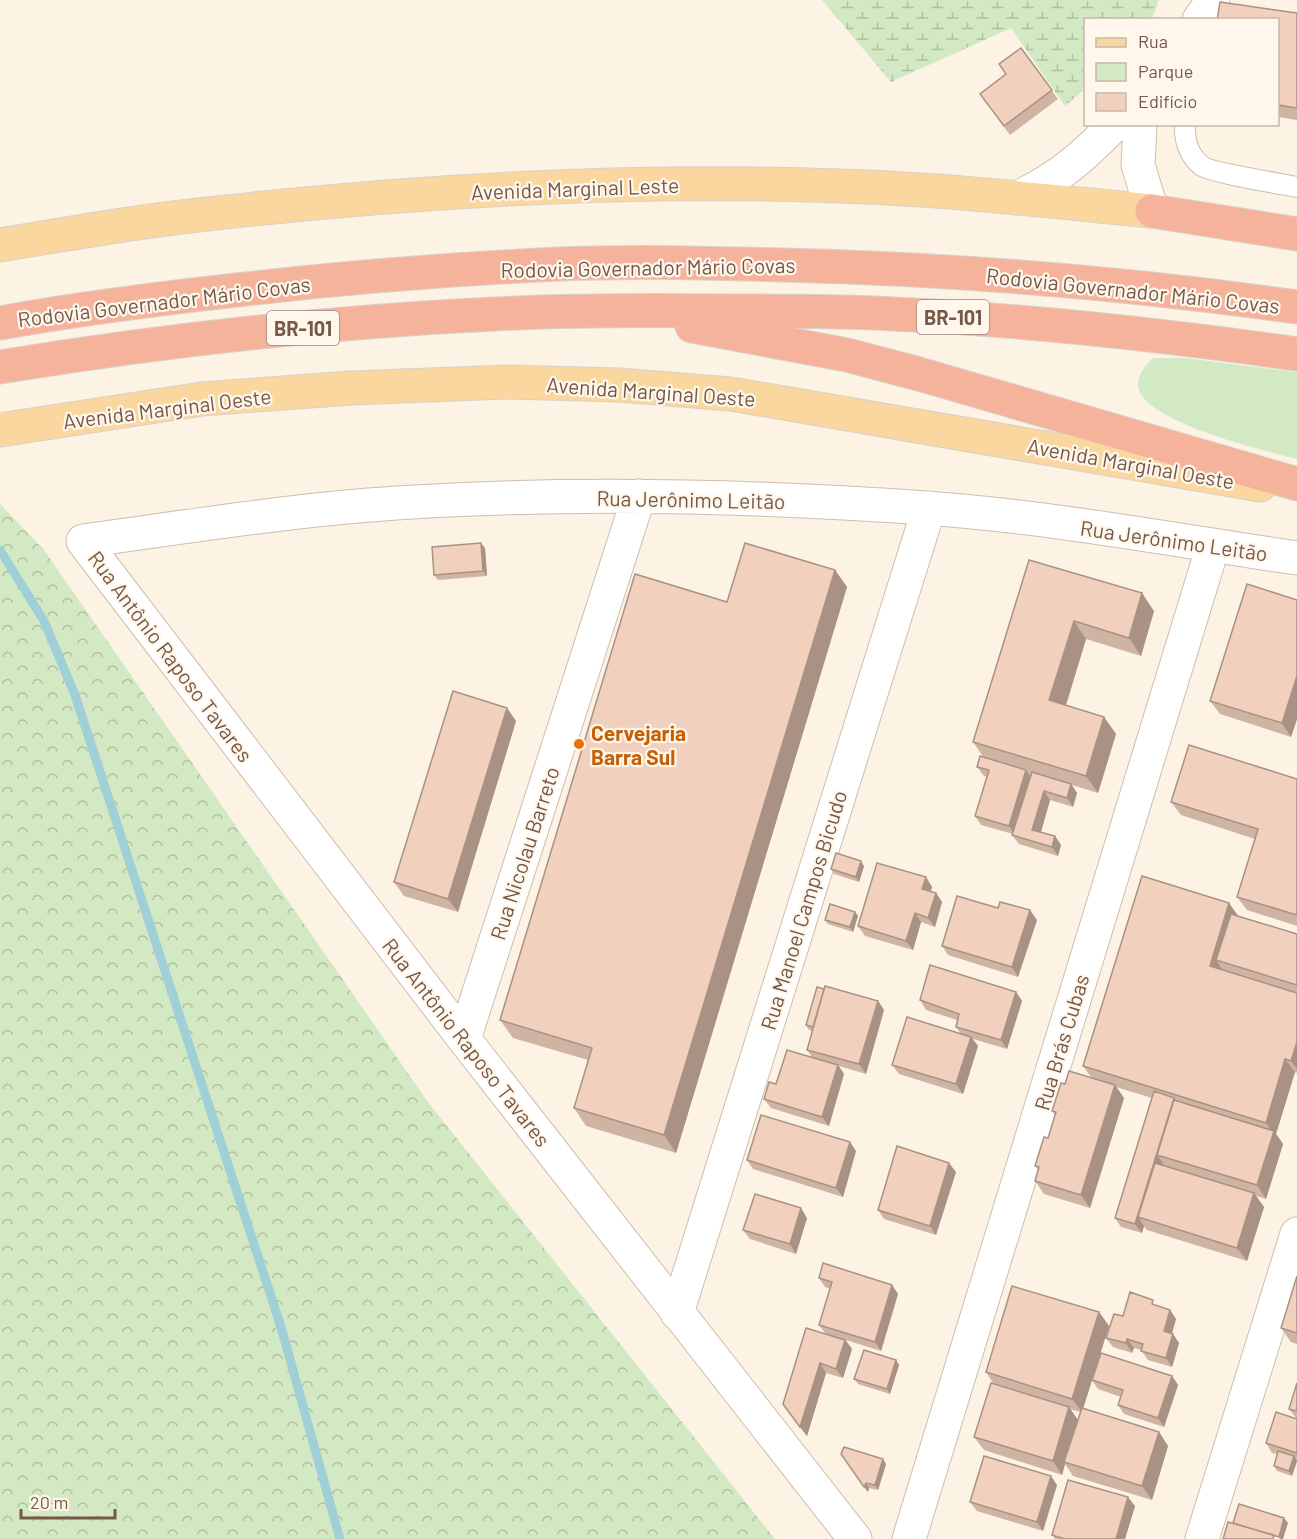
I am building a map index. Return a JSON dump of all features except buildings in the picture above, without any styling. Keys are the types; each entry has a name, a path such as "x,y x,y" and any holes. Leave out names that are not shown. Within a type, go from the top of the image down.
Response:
{"highway":[{"path":"1152,211 1297,234"},
{"name":"Rodovia Governador Mário Covas","path":"0,323 131,302 303,282 422,272 550,265 688,262 1008,275 1142,287 1297,307"},
{"path":"607,310 847,355 1297,483"},
{"name":"Rodovia Governador Mário Covas","path":"0,367 111,349 246,333 460,316 607,310 879,313 974,319 1128,333 1297,354"}],"main road":[{"name":"Avenida Marginal Leste","path":"0,245 188,216 422,193 636,184 840,186 1017,198 1152,211"},
{"name":"Avenida Marginal Oeste","path":"0,430 202,399 351,388 507,382 619,385 731,394 1297,491"}],"street":[{"path":"1200,18 1213,0"},
{"path":"1017,198 1077,162 1113,126"},
{"path":"1140,126 1138,165 1152,211"},
{"name":"Rua Jerônimo Leitão","path":"83,541 268,515 371,505 492,499 639,496 807,501 929,508 1042,520 1297,558"},
{"name":"Rua Nicolau Barreto","path":"464,1039 639,496"},
{"name":"Rua Manoel Campos Bicudo","path":"677,1313 929,508"},
{"name":"Rua Antônio Raposo Tavares","path":"83,541 464,1039 855,1539"},
{"name":"Rua Brás Cubas","path":"909,1539 1213,546"},
{"path":"1202,1539 1297,1234"}],"lane":[{"path":"1185,126 1184,138 1192,155 1203,167 1297,187"}],"green space":[{"path":"822,0 1159,0 1152,18 1084,18 1084,90 1065,106 1011,28 891,82"},
{"path":"1153,358 1185,358 1297,372 1297,459 1210,434 1164,414 1148,402 1138,385 1141,372"},
{"path":"0,504 44,550 428,1102 775,1539 0,1539"}],"waterway":[{"path":"0,550 44,621 75,695 281,1327 340,1539"}],"place":[{"name":"Cervejaria Barra Sul","path":"579,744"}]}
